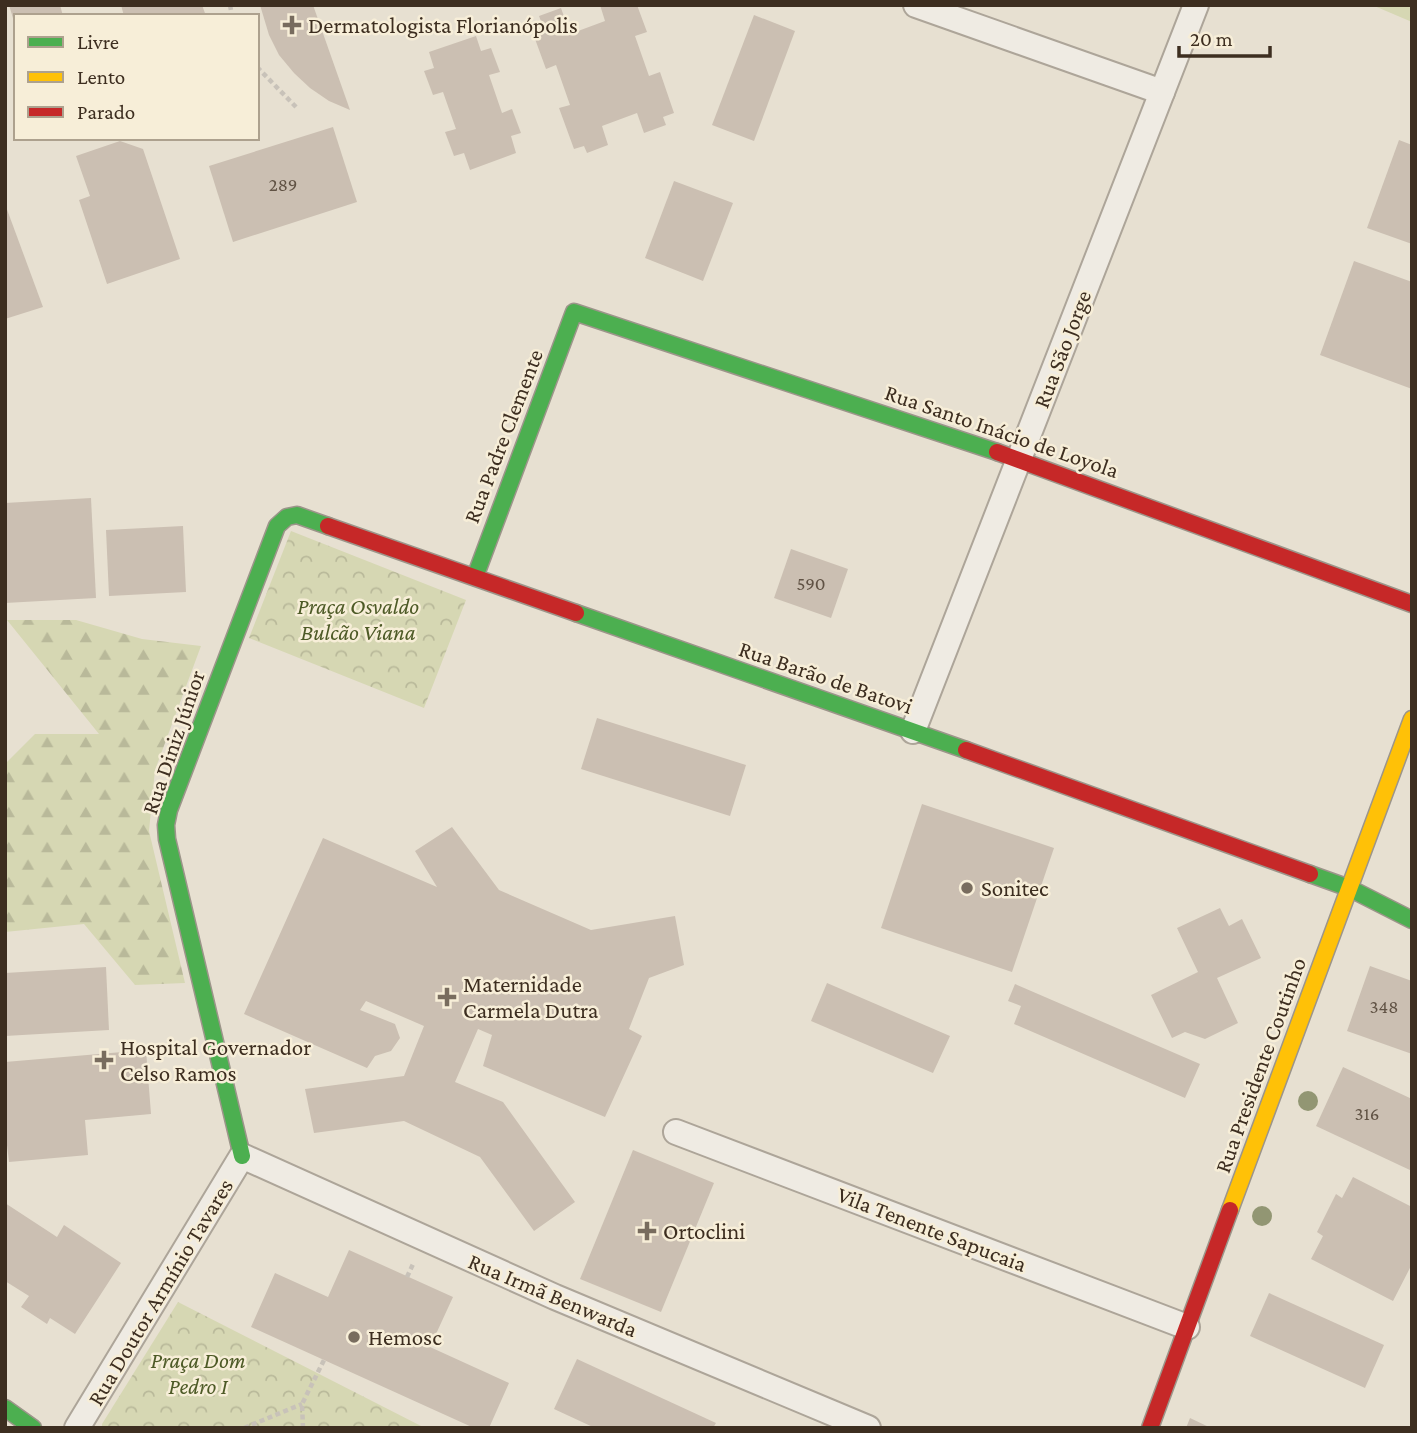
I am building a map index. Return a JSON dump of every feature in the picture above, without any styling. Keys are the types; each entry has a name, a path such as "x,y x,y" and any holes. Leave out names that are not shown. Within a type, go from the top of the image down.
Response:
{"street":[{"path":"916,5 1162,92"},
{"name":"Rua São Jorge","path":"913,731 1196,5"},
{"name":"Rua Santo Inácio de Loyola","path":"574,312 1019,459 1412,604"},
{"name":"Rua Padre Clemente","path":"475,577 574,312"},
{"name":"Rua Barão de Batovi","path":"287,517 297,515 913,731 1349,888 1412,920"},
{"name":"Rua Diniz Júnior","path":"242,1156 181,905 166,825 169,810 277,526 287,517"},
{"name":"Rua Presidente Coutinho","path":"1150,1428 1412,719"},
{"name":"Vila Tenente Sapucaia","path":"676,1132 1187,1327"},
{"name":"Rua Doutor Armínio Tavares","path":"77,1428 242,1156"},
{"name":"Rua Irmã Benwarda","path":"242,1156 555,1297 868,1428"},
{"path":"5,1408 33,1428"}],"path":[{"path":"259,69 296,107"},
{"path":"303,1428 302,1405 324,1360"},
{"path":"244,1428 302,1405"}],"green space":[{"path":"1372,5 1412,5 1412,22"},
{"name":"Praça Osvaldo Bulcão Viana","path":"291,531 466,600 424,708 249,638"},
{"path":"7,620 76,620 142,639 201,646 155,770 149,831 185,983 135,985 84,924 5,932 5,764 35,734 99,734"},
{"name":"Praça Dom Pedro I","path":"178,1302 425,1428 102,1428"}],"building":[{"path":"9,5 60,5 62,14 14,14 14,22"},
{"path":"121,5 202,5 205,14 123,14"},
{"path":"260,5 313,5 350,110 329,101 294,73 279,55 269,35"},
{"path":"600,5 637,5 647,32 635,36 649,76 660,72 674,113 663,117 666,125 644,133 637,113 602,126 608,145 587,153 584,146 574,149 559,108 570,105 556,65 546,69 531,28 542,24 539,16 561,8 570,34 605,21"},
{"path":"754,15 795,31 754,141 712,125"},
{"path":"476,36 481,51 491,48 500,72 489,75 502,113 512,109 521,133 511,136 516,153 470,170 464,153 454,156 445,132 456,129 443,92 433,95 424,71 434,68 429,52"},
{"path":"333,127 357,202 233,242 209,166"},
{"path":"1399,140 1412,145 1412,244 1367,228"},
{"path":"120,141 143,149 180,259 107,284 79,200 90,196 76,156"},
{"path":"674,181 733,203 703,281 645,258"},
{"path":"5,204 43,307 5,319"},
{"path":"1354,261 1412,282 1412,389 1320,355"},
{"path":"91,498 96,598 5,603 5,503"},
{"path":"183,526 186,592 109,596 106,530"},
{"path":"791,549 848,569 831,618 774,598"},
{"path":"597,718 746,765 730,816 581,769"},
{"name":"Sonitec","path":"922,804 1054,848 1012,972 881,928"},
{"path":"452,827 499,890 591,930 675,916 684,965 649,978 629,1029 642,1036 605,1117 483,1066 492,1035 478,1029 455,1082 503,1102 575,1202 534,1231 480,1157 404,1121 314,1133 305,1089 404,1076 424,1026 366,1001 360,1010 395,1024 400,1038 391,1051 375,1056 367,1068 244,1014 323,838 437,887 415,851"},
{"path":"1220,908 1229,926 1242,919 1261,958 1217,978 1238,1023 1205,1039 1185,1032 1172,1038 1151,995 1198,972 1177,928"},
{"path":"1370,966 1412,981 1412,1054 1347,1031"},
{"path":"106,967 109,1030 5,1036 5,973"},
{"path":"827,983 950,1036 933,1073 811,1021"},
{"path":"1015,984 1200,1064 1185,1098 1014,1024 1021,1006 1008,1001"},
{"path":"146,1050 151,1114 85,1120 88,1155 9,1162 5,1128 5,1062"},
{"path":"1343,1067 1412,1099 1412,1171 1316,1126"},
{"name":"Ortoclini","path":"633,1150 714,1183 661,1312 580,1279"},
{"path":"1353,1177 1412,1207 1412,1264 1393,1301 1311,1259 1323,1236 1317,1232 1336,1194 1342,1198"},
{"path":"5,1203 57,1237 64,1225 121,1263 75,1334 50,1318 47,1324 21,1307 29,1296 5,1281"},
{"name":"Hemosc","path":"349,1250 453,1297 430,1347 509,1383 489,1428 474,1428 251,1327 275,1273 328,1297"},
{"path":"1269,1293 1384,1345 1365,1388 1250,1336"},
{"path":"577,1359 716,1423 713,1428 595,1428 554,1409"},
{"path":"1190,1418 1211,1428 1186,1428"}],"traffic: fast":[{"path":"475,577 574,312 997,452"},
{"path":"242,1156 167,839 166,825 169,810 277,526 287,517 297,515 328,526"},
{"path":"576,613 966,750"},
{"path":"1310,874 1349,888 1412,920"},
{"path":"5,1408 33,1428"}],"traffic: slow":[{"path":"1230,1210 1412,719"}],"traffic: jam":[{"path":"997,452 1412,604"},
{"path":"328,526 576,613"},
{"path":"966,750 1310,874"},
{"path":"1150,1428 1230,1210"}],"place":[{"name":"Dermatologista Florianópolis","path":"292,25"},
{"name":"Sonitec","path":"967,888"},
{"name":"Maternidade Carmela Dutra","path":"447,997"},
{"name":"Hospital Governador Celso Ramos","path":"104,1060"},
{"name":"Ortoclini","path":"647,1231"},
{"name":"Hemosc","path":"354,1337"}]}
